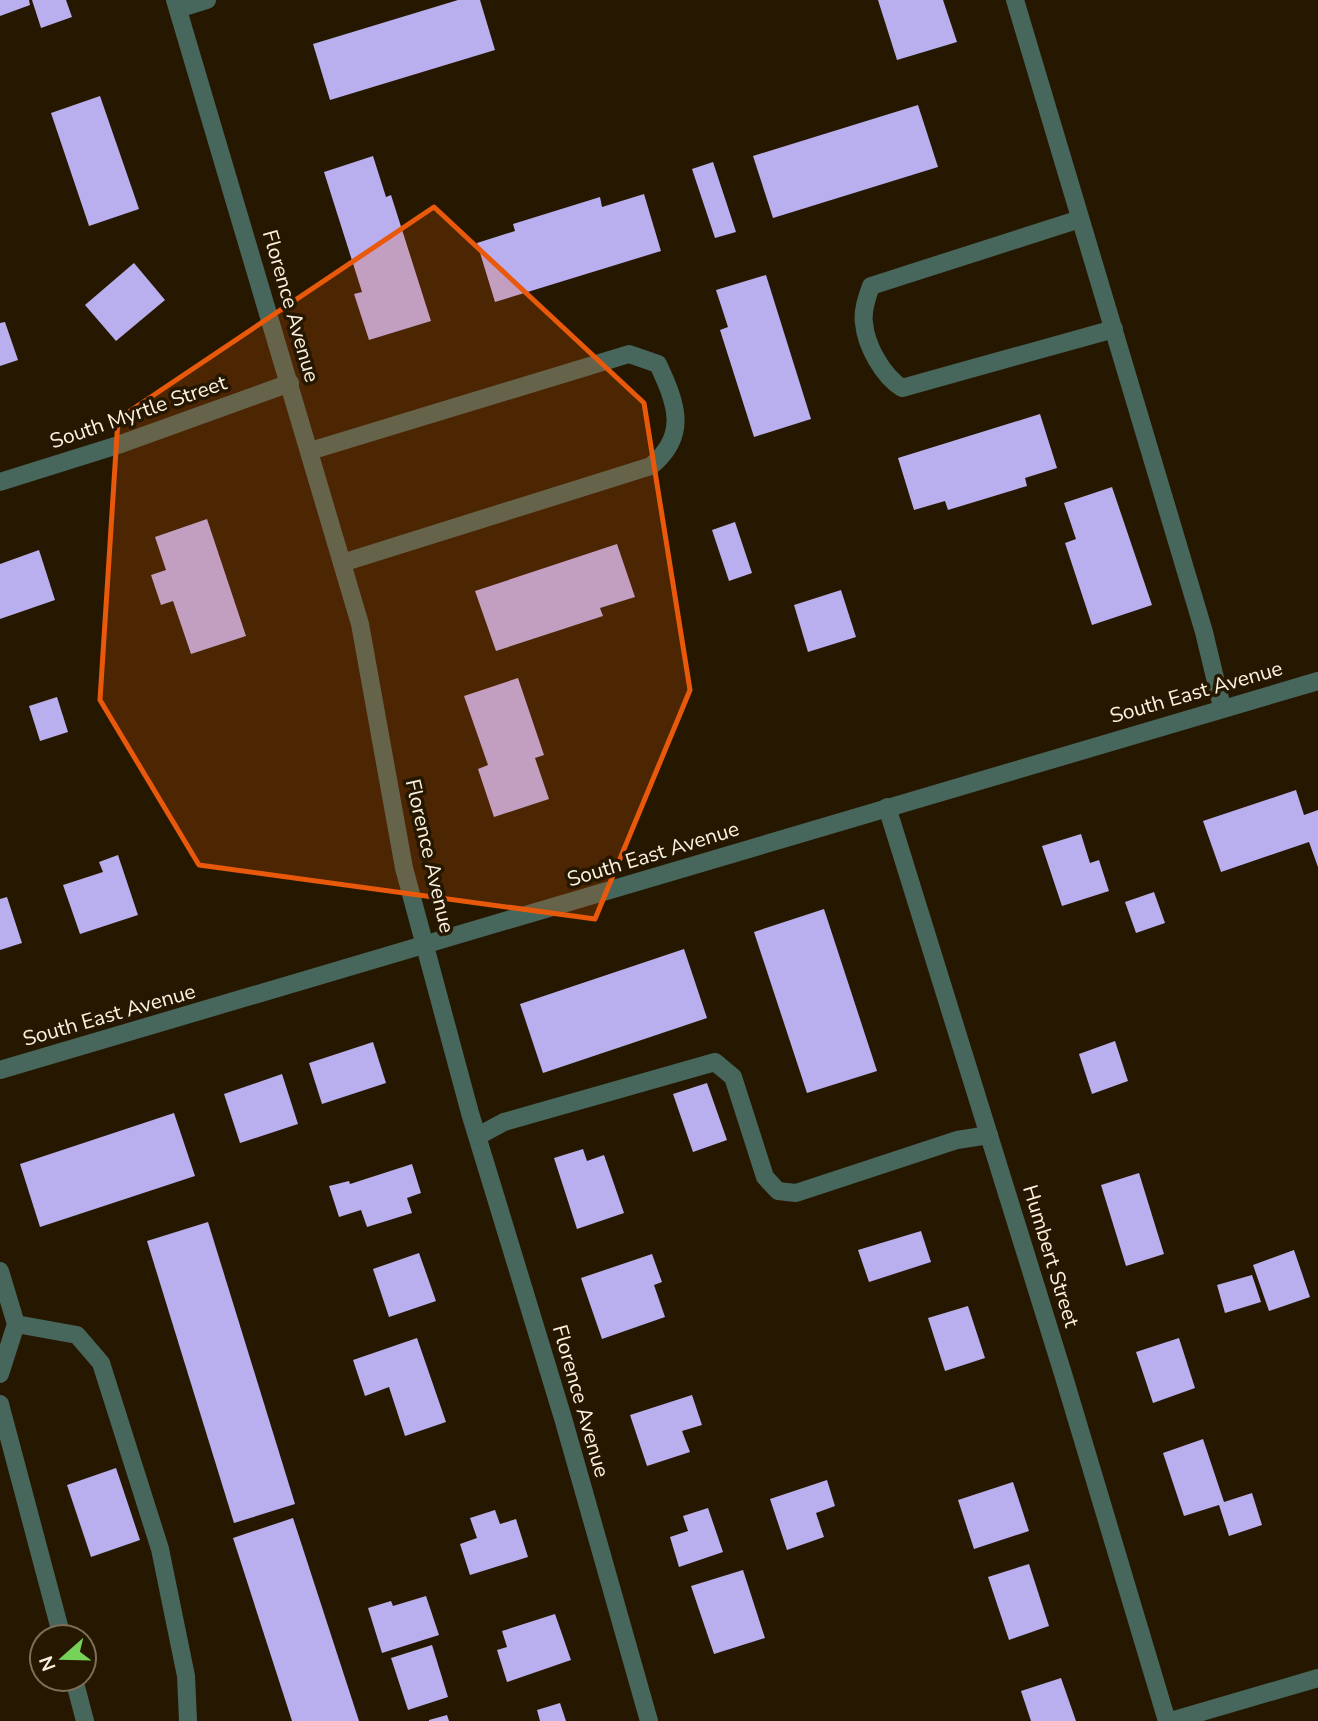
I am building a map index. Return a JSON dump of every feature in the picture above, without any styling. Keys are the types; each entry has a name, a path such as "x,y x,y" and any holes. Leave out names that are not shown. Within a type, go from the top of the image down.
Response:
{"street":[{"path":"176,5 207,0"},
{"path":"1015,0 1204,632 1222,707"},
{"name":"Florence Avenue","path":"176,5 342,563 371,672 404,868 478,1136 563,1418 649,1721"},
{"path":"1080,219 871,286 864,324 879,362 891,381 902,388 1114,329"},
{"path":"310,451 629,354 658,364 673,396 676,432 667,453 651,466 342,563"},
{"name":"South Myrtle Street","path":"0,482 118,445 290,383"},
{"name":"South East Avenue","path":"0,1070 1222,707 1318,681"},
{"name":"Humbert Street","path":"887,807 1169,1721"},
{"path":"478,1136 504,1122 715,1062 733,1077 765,1177 778,1191 796,1193 957,1140 989,1135"},
{"path":"0,1271 16,1324 0,1374"},
{"path":"16,1324 77,1335 101,1363 160,1549 186,1676 188,1721"},
{"path":"0,1404 58,1623"},
{"path":"1169,1721 1318,1678"},
{"path":"78,1693 85,1721"}],"highlighted area":[{"path":"434,207 644,403 690,690 595,919 199,865 100,700 118,419"}],"building":[{"path":"0,0 29,0 30,5 0,16"},
{"path":"32,0 66,0 72,17 41,28"},
{"path":"458,0 480,0 495,50 330,100 313,44"},
{"path":"878,0 943,0 957,42 897,60"},
{"path":"100,96 139,209 89,226 51,113"},
{"path":"918,105 938,167 773,218 753,156"},
{"path":"373,156 386,197 391,195 431,321 369,340 354,294 362,292 324,172"},
{"path":"713,162 736,232 715,238 692,169"},
{"path":"644,194 661,251 495,302 477,243 515,231 513,224 600,197 602,207"},
{"path":"134,263 165,300 116,341 85,305"},
{"path":"766,275 811,419 754,437 720,330 728,327 716,290"},
{"path":"5,322 18,360 0,366 0,323"},
{"path":"1040,414 1057,468 1025,478 1027,486 948,510 945,501 914,510 898,458"},
{"path":"1112,487 1152,605 1092,625 1065,543 1076,539 1064,503"},
{"path":"207,519 246,636 191,654 173,601 161,605 151,575 166,570 155,537"},
{"path":"735,522 752,573 729,581 712,530"},
{"path":"617,544 635,597 600,608 603,616 496,651 475,591"},
{"path":"39,550 55,600 0,619 0,564"},
{"path":"841,590 856,637 808,652 794,605"},
{"path":"518,678 544,755 535,758 549,799 494,817 478,769 488,765 464,696"},
{"path":"57,697 68,732 40,741 29,706"},
{"path":"1296,790 1304,815 1318,810 1318,867 1309,842 1221,872 1203,821"},
{"path":"1081,834 1090,863 1099,860 1109,891 1062,906 1042,846"},
{"path":"118,855 138,915 80,934 63,885 103,872 99,862"},
{"path":"1154,892 1165,923 1136,933 1125,902"},
{"path":"7,897 22,943 0,950 0,899"},
{"path":"824,909 877,1071 807,1093 754,932"},
{"path":"684,949 707,1018 543,1073 520,1004"},
{"path":"1115,1041 1128,1081 1092,1094 1079,1054"},
{"path":"373,1042 386,1083 322,1104 309,1063"},
{"path":"282,1074 298,1124 240,1143 224,1094"},
{"path":"707,1083 727,1140 693,1152 673,1094"},
{"path":"174,1113 195,1176 40,1227 20,1164"},
{"path":"583,1149 587,1161 604,1155 624,1213 577,1229 554,1158"},
{"path":"412,1164 421,1193 407,1198 412,1213 367,1227 361,1210 339,1217 329,1186 349,1181 350,1184"},
{"path":"1139,1173 1164,1254 1126,1266 1101,1185"},
{"path":"208,1222 295,1504 234,1523 147,1241"},
{"path":"921,1231 931,1262 869,1282 858,1250"},
{"path":"1294,1250 1310,1297 1269,1311 1253,1265"},
{"path":"419,1253 436,1301 389,1317 373,1269"},
{"path":"652,1254 662,1282 654,1285 665,1317 602,1339 581,1278"},
{"path":"1252,1275 1261,1302 1225,1313 1217,1285"},
{"path":"968,1306 985,1358 945,1371 928,1318"},
{"path":"417,1338 446,1422 405,1436 389,1387 365,1396 353,1360"},
{"path":"1179,1338 1195,1388 1153,1403 1136,1352"},
{"path":"692,1395 702,1425 682,1431 690,1452 647,1466 630,1415"},
{"path":"1203,1439 1224,1502 1252,1493 1262,1525 1229,1536 1219,1505 1184,1516 1163,1453"},
{"path":"116,1468 140,1540 91,1557 67,1485"},
{"path":"827,1480 835,1506 816,1513 824,1537 787,1550 770,1499"},
{"path":"1013,1482 1029,1531 974,1549 958,1500"},
{"path":"708,1508 723,1552 679,1567 670,1537 688,1531 683,1516"},
{"path":"495,1510 500,1524 516,1519 528,1557 470,1575 460,1544 477,1538 470,1518"},
{"path":"293,1518 359,1721 292,1721 233,1538"},
{"path":"1029,1564 1049,1626 1009,1640 988,1577"},
{"path":"743,1570 765,1638 714,1654 691,1586"},
{"path":"426,1596 439,1635 382,1653 368,1608 391,1601 393,1606"},
{"path":"555,1614 571,1660 507,1682 497,1650 507,1647 502,1631"},
{"path":"432,1645 448,1697 408,1710 391,1658"},
{"path":"1061,1678 1076,1721 1031,1721 1021,1691"},
{"path":"560,1703 566,1721 540,1721 537,1710"},
{"path":"447,1715 449,1721 429,1721 429,1720"}]}
